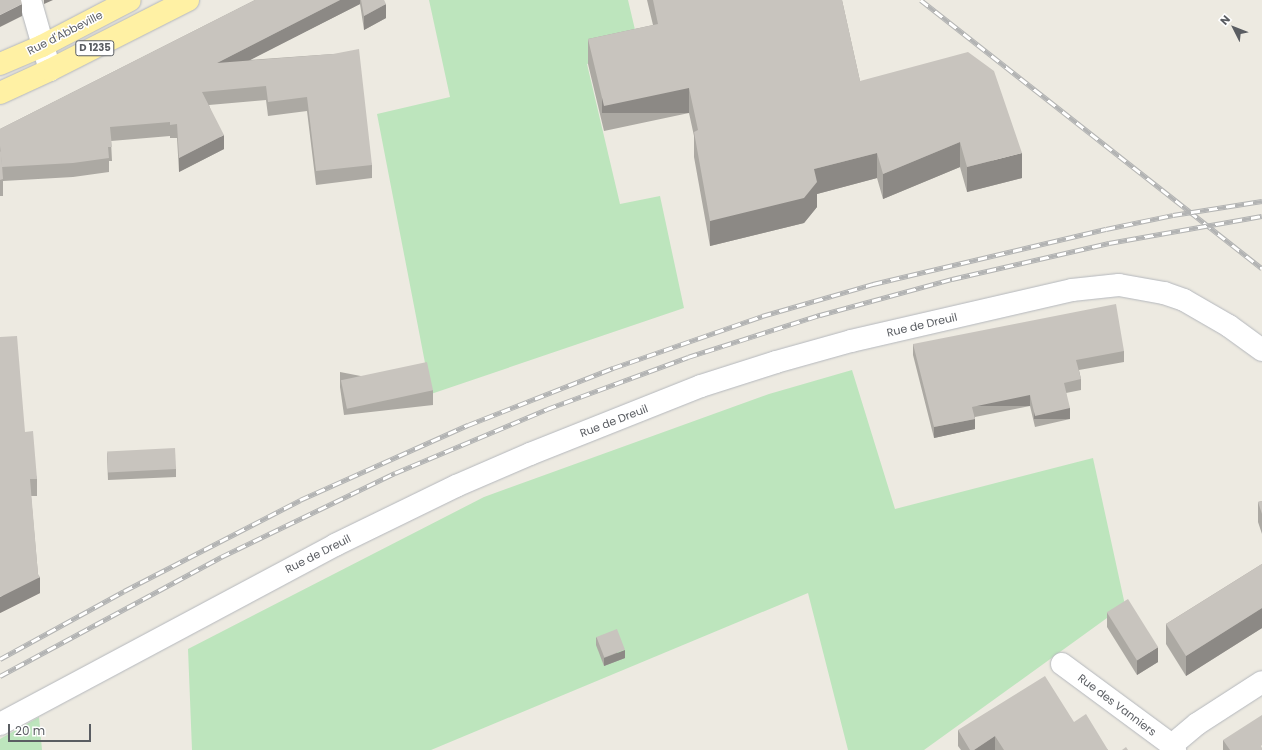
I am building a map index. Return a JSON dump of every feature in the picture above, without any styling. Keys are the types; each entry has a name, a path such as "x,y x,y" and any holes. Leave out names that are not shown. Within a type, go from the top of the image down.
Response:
{"main road":[{"name":"Rue d'Abbeville","path":"0,64 42,46 130,0"},
{"name":"D 1235","path":"0,94 188,0"}],"street":[{"path":"30,0 50,70"},
{"name":"Rue de Dreuil","path":"0,724 335,545 456,486 530,454 701,386 776,362 851,341 1072,290 1119,285 1164,293 1184,300 1229,326 1262,350"},
{"name":"Rue des Vanniers","path":"1062,664 1173,747 1197,724 1262,682"}],"green space":[{"path":"429,0 628,0 640,51 587,64 620,204 660,196 684,308 431,394 377,114 450,97"},
{"path":"852,370 895,509 1093,458 1125,605 924,750 848,750 808,593 431,750 192,750 188,649 484,497 769,394"},
{"path":"39,717 42,750 0,750 0,739"}],"building":[{"path":"0,0 21,0 22,4 0,15"},
{"path":"255,0 340,0 217,63 333,54 359,49 372,165 316,171 307,97 268,102 266,86 202,92 224,135 179,158 177,124 170,125 170,122 110,127 112,147 108,147 109,158 73,163 2,167 0,129"},
{"path":"361,0 384,0 386,4 364,16"},
{"path":"653,0 842,0 860,81 968,52 994,71 1022,153 967,167 960,142 883,174 877,153 814,169 817,182 804,198 710,221 694,132 698,130 689,88 604,106 588,39 658,24"},
{"path":"1,151 3,179 0,180 0,152"},
{"path":"1116,304 1124,351 1076,360 1081,379 1064,383 1070,408 1035,416 1030,395 972,407 975,419 934,427 913,344"},
{"path":"17,336 25,432 33,431 37,479 30,479 38,574 40,577 0,597 0,337"},
{"path":"427,362 433,390 347,409 341,380"},
{"path":"175,448 176,469 108,473 107,452"},
{"path":"1262,501 1262,514 1258,502"},
{"path":"1262,564 1262,608 1186,656 1166,624"},
{"path":"1128,599 1158,647 1137,661 1107,612"},
{"path":"617,629 625,650 604,657 596,637"},
{"path":"1045,676 1074,722 1086,714 1108,750 1004,750 995,736 974,750 970,750 958,730"},
{"path":"1262,715 1262,750 1230,750 1223,740"}],"railway":[{"path":"921,0 1262,268"},
{"path":"0,659 124,591 300,500 468,425 613,368 762,316 873,284 1106,229 1173,215 1262,201"},
{"path":"0,676 221,557 395,473 547,409 688,357 820,315 952,279 1109,243 1262,216"}]}
